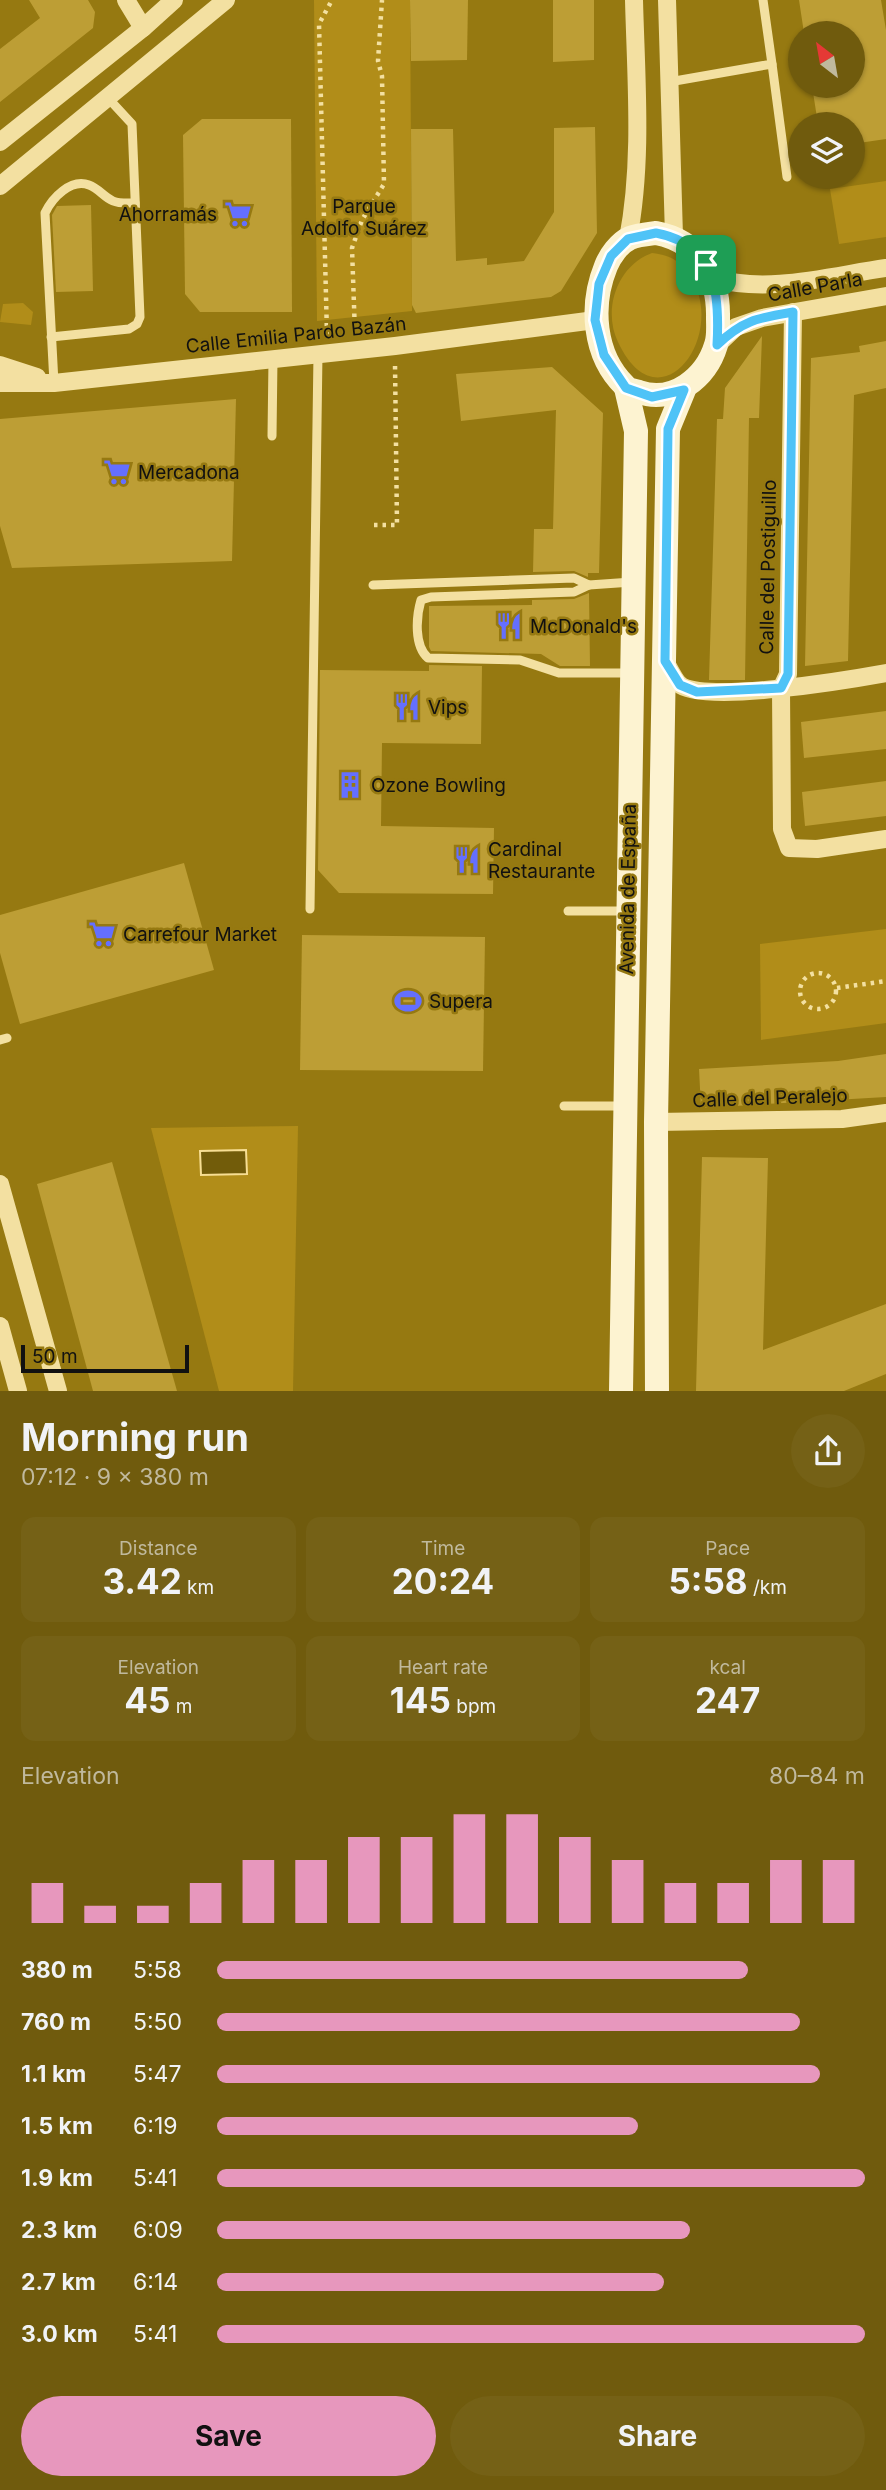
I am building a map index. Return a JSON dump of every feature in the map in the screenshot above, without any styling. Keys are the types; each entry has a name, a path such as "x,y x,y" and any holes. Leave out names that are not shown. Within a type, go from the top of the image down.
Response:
{"street":[{"path":"126,0 144,28"},
{"path":"0,142 144,28 174,0"},
{"path":"0,186 226,0"},
{"path":"628,239 634,210 637,135 634,0"},
{"path":"667,0 674,236"},
{"path":"0,195 18,172"},
{"path":"656,233 674,236 691,247 713,278 718,298 717,345 702,371 684,390 652,397 626,388 604,355 595,320 599,284 611,256 628,239 656,233"},
{"name":"Calle Parla","path":"713,278 736,285 760,285 886,268"},
{"name":"Calle Parla","path":"717,345 736,327 762,318 886,296"},
{"name":"Calle del Postiguillo","path":"793,312 788,674 781,688 782,829 789,848 817,849 886,839"},
{"name":"Calle Emilia Pardo Bazán","path":"0,383 54,383 395,346 595,320"},
{"path":"0,365 54,383"},
{"name":"Avenida de España","path":"621,1391 636,430 626,388"},
{"name":"Avenida de España","path":"657,1391 656,1122 668,429 684,390"},
{"path":"665,661 680,685 697,692 781,688 886,673"},
{"name":"Calle del Peralejo","path":"656,1122 842,1119 886,1113"},
{"path":"0,1184 58,1391"},
{"path":"0,1326 18,1391"}],"lane":[{"path":"763,0 787,177"},
{"path":"669,82 772,64"},
{"path":"51,337 128,329 137,324 140,317 132,124 108,98"},
{"path":"54,383 45,213 49,204 57,195 80,183 91,185 110,200 135,203"},
{"path":"310,909 323,353"},
{"path":"272,436 273,359"},
{"path":"373,585 574,578 589,585"},
{"path":"632,673 559,673 520,660 428,658 422,653 418,610 421,600 431,597 575,592 589,585 634,582"},
{"path":"568,911 627,911"},
{"path":"564,1106 625,1106"}],"path":[{"path":"323,353 319,24 332,0"},
{"path":"355,350 352,248 362,220 384,184 382,76 378,61 382,0"},
{"path":"374,525 397,525 395,346"},
{"path":"820,972 831,977 837,988 830,1005 819,1009 807,1006 800,990 804,979 820,972"},
{"path":"837,988 886,981"}],"green space":[{"name":"Parque Adolfo Suárez","path":"314,0 410,0 412,311 317,321"},
{"path":"886,181 886,237 839,244 830,189 865,189 865,184"},
{"path":"652,253 674,260 691,277 700,301 701,325 695,347 683,365 668,375 651,377 634,366 618,342 612,316 616,290 622,278 630,267"},
{"path":"23,303 33,312 31,325 0,322 3,304"},
{"path":"886,929 886,1023 761,1040 760,944"},
{"path":"298,1126 293,1391 219,1391 151,1128"}],"shaded area":[{"path":"246,1150 247,1174 201,1175 200,1151"}],"building":[{"path":"29,0 88,0 95,12 93,28 0,102 0,49 40,18"},
{"path":"410,0 468,0 467,60 411,61"},
{"path":"553,0 594,0 594,60 553,62"},
{"path":"799,0 881,0 886,30 886,139 865,142 865,112 816,112 814,98 865,98 865,21 802,21"},
{"name":"Ahorramás","path":"202,119 291,119 292,312 200,312 185,294 183,135"},
{"path":"595,127 597,233 561,291 551,297 416,313 412,305 411,129 453,129 456,261 487,258 487,265 524,261 554,212 554,128"},
{"path":"91,205 93,291 56,292 52,215 57,206"},
{"path":"762,336 759,418 749,418 745,680 709,680 717,419 723,419 725,388"},
{"path":"886,341 886,388 854,395 848,661 805,666 811,358 860,352 859,346"},
{"path":"552,367 603,413 599,573 588,573 588,577 574,571 533,572 534,529 553,529 556,410 461,421 456,374"},
{"name":"Mercadona","path":"236,399 232,561 12,568 0,526 0,419"},
{"name":"McDonald's","path":"589,593 590,666 560,666 541,654 431,651 429,647 429,606 532,605 532,600 574,599"},
{"path":"429,665 482,666 481,744 382,743 381,826 494,828 493,894 339,893 318,870 320,670 429,671"},
{"path":"886,711 886,749 804,758 801,722"},
{"path":"886,781 886,816 805,826 802,792"},
{"name":"Carrefour Market","path":"184,863 214,970 20,1024 0,953 0,915"},
{"path":"302,935 485,937 483,1071 300,1070"},
{"path":"886,1054 886,1097 701,1108 699,1069 838,1061"},
{"path":"702,1157 768,1158 763,1350 886,1304 886,1374 844,1391 696,1391"},
{"path":"112,1162 177,1391 93,1391 37,1184"}],"place":[{"name":"Ahorramás","path":"238,214"},
{"name":"Mercadona","path":"117,472"},
{"name":"McDonald's","path":"509,626"},
{"name":"Vips","path":"407,707"},
{"name":"Ozone Bowling","path":"350,785"},
{"name":"Cardinal Restaurante","path":"467,860"},
{"name":"Carrefour Market","path":"102,934"},
{"name":"Supera","path":"408,1001"}],"route":[{"path":"656,233 674,236 691,247 706,265 713,278 718,298 717,345 736,327 793,312 788,674 781,688 697,692 680,685 665,661 668,429 684,390 652,397 626,388 604,355 595,320 599,284 611,256 628,239 656,233"}]}
